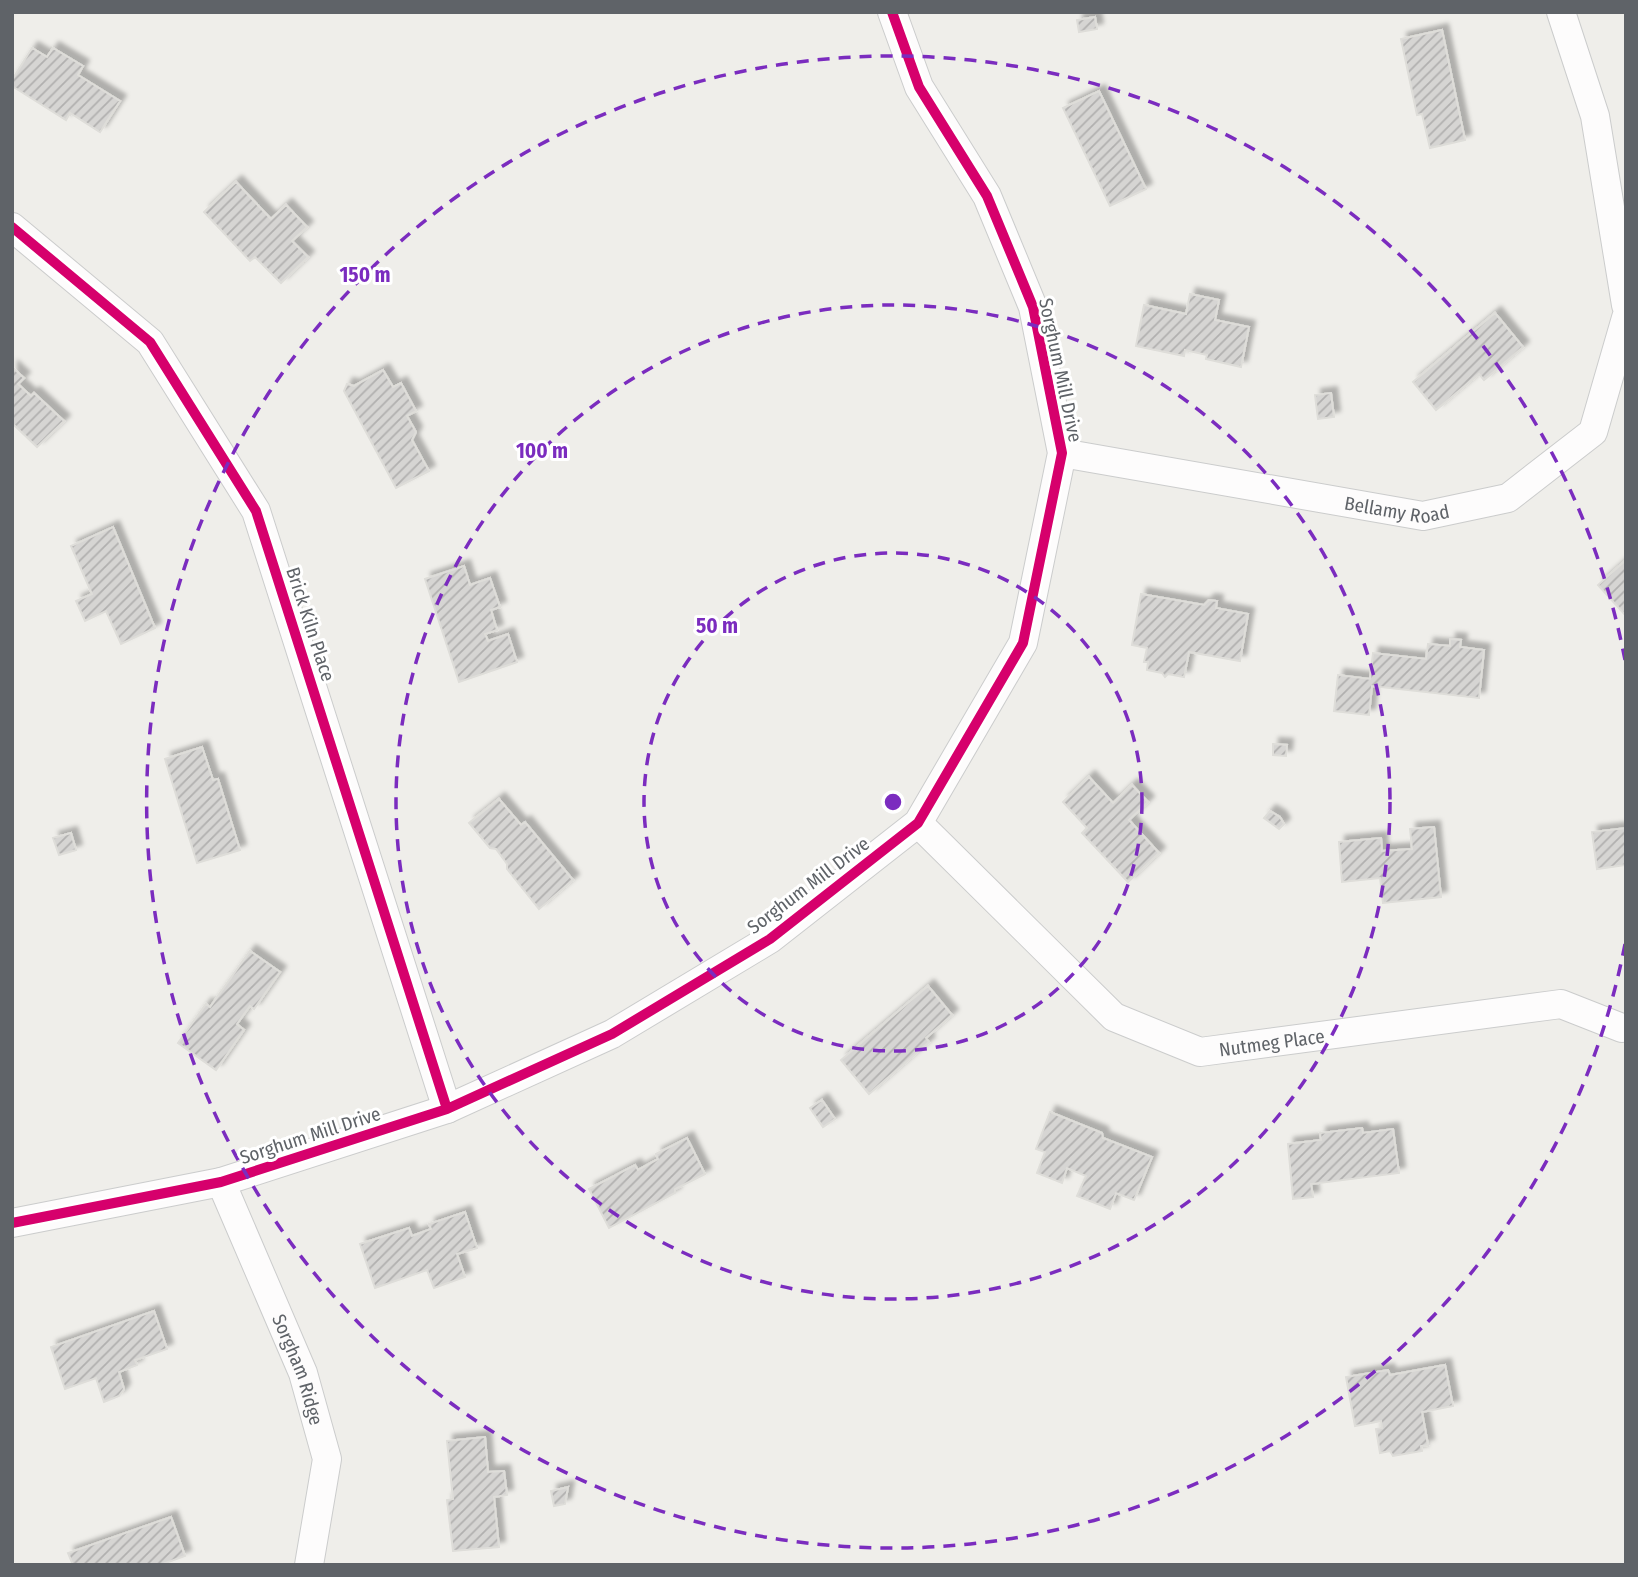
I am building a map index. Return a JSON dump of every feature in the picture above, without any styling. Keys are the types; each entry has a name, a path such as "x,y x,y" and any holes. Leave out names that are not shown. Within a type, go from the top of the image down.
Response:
{"street":[{"name":"Sorghum Mill Drive","path":"12,1223 220,1182 447,1109 612,1034 770,939 918,822 1023,643 1062,453 1033,307 987,196 919,87 892,12"},
{"path":"1561,12 1595,116 1626,305"},
{"name":"Brick Kiln Place","path":"12,227 150,342 256,511 447,1109"},
{"name":"Bellamy Road","path":"1062,453 1423,516 1508,498 1593,432 1626,318"},
{"name":"Nutmeg Place","path":"918,822 1114,1017 1200,1052 1561,1004 1622,1028"},
{"name":"Sorgham Ridge","path":"220,1182 303,1373 327,1458 309,1565"}],"building":[{"path":"1095,17 1097,29 1079,32 1077,20"},
{"path":"1442,30 1465,140 1430,148 1422,114 1417,115 1401,39"},
{"path":"32,48 47,57 53,48 83,66 78,75 120,101 100,132 70,113 66,120 12,86 12,80"},
{"path":"1099,91 1146,189 1110,206 1063,108"},
{"path":"236,182 271,219 286,205 307,227 292,241 308,257 281,283 255,257 250,261 204,212"},
{"path":"1190,294 1219,300 1215,320 1249,327 1241,367 1206,359 1207,355 1185,350 1184,356 1136,346 1144,305 1186,314"},
{"path":"1495,313 1523,347 1484,380 1479,374 1436,410 1413,382"},
{"path":"12,367 24,378 18,384 31,396 34,393 64,421 37,447 12,423"},
{"path":"383,370 393,387 401,383 416,411 407,416 416,432 412,440 429,471 396,488 344,391 347,384 354,386"},
{"path":"1331,393 1334,417 1318,419 1315,395"},
{"path":"113,527 155,628 121,644 106,611 85,621 76,601 92,594 71,546"},
{"path":"1626,560 1626,616 1598,585"},
{"path":"464,566 470,585 490,578 500,607 491,610 497,630 485,634 488,641 508,634 517,662 459,682 425,579"},
{"path":"1141,594 1204,605 1209,600 1217,601 1216,608 1248,614 1240,661 1189,652 1184,677 1168,674 1165,677 1162,673 1147,670 1148,662 1144,662 1147,648 1132,645"},
{"path":"1450,639 1461,640 1460,647 1484,650 1479,698 1372,686 1369,715 1334,711 1338,675 1370,679 1373,653 1426,659 1428,644 1450,646"},
{"path":"1273,744 1287,745 1286,756 1273,755"},
{"path":"202,747 213,780 218,779 240,850 197,863 165,759"},
{"path":"1089,777 1113,803 1132,785 1148,802 1129,820 1159,853 1128,882 1082,833 1087,828 1063,802"},
{"path":"499,799 521,825 525,822 573,880 539,909 507,869 507,864 496,849 490,848 469,823"},
{"path":"1270,811 1280,817 1284,824 1279,829 1264,818"},
{"path":"1434,827 1441,897 1383,903 1380,878 1342,882 1339,842 1381,838 1382,851 1412,849 1410,829"},
{"path":"1626,828 1626,865 1597,869 1592,832"},
{"path":"71,833 76,850 59,855 53,838"},
{"path":"250,951 280,972 254,1009 250,1006 237,1024 244,1030 216,1070 178,1043 206,1004 210,1007"},
{"path":"928,986 952,1015 926,1038 929,1042 869,1094 841,1060"},
{"path":"822,1100 835,1119 823,1127 810,1108"},
{"path":"1050,1112 1102,1133 1103,1138 1152,1157 1134,1200 1116,1193 1110,1209 1077,1196 1086,1176 1067,1168 1062,1183 1037,1173 1045,1152 1036,1149"},
{"path":"1362,1128 1363,1133 1393,1129 1399,1173 1311,1184 1313,1197 1293,1199 1288,1144 1321,1140 1320,1133"},
{"path":"687,1138 705,1174 609,1228 589,1189 635,1165 638,1170 658,1159 656,1154"},
{"path":"465,1212 477,1248 457,1254 465,1277 434,1288 427,1270 375,1288 360,1244 409,1228 412,1236 431,1229 429,1224"},
{"path":"154,1311 167,1349 135,1360 137,1365 119,1372 124,1389 119,1396 104,1402 96,1378 65,1389 51,1347"},
{"path":"1445,1365 1453,1406 1422,1412 1428,1445 1421,1446 1422,1451 1393,1456 1390,1451 1380,1453 1376,1429 1382,1428 1381,1421 1355,1426 1346,1377 1388,1370 1390,1375"},
{"path":"485,1437 488,1472 504,1471 507,1495 494,1497 499,1547 453,1551 447,1500 453,1499 447,1441"},
{"path":"568,1487 565,1504 554,1506 551,1491"},
{"path":"171,1517 185,1556 160,1565 73,1565 68,1553"}],"cycle path":[{"path":"12,1223 221,1182 447,1109 612,1034 770,939 918,823 1023,643 1062,453 1033,307 987,196 919,87 892,12"},
{"path":"12,227 150,342 256,511 447,1109"}]}
